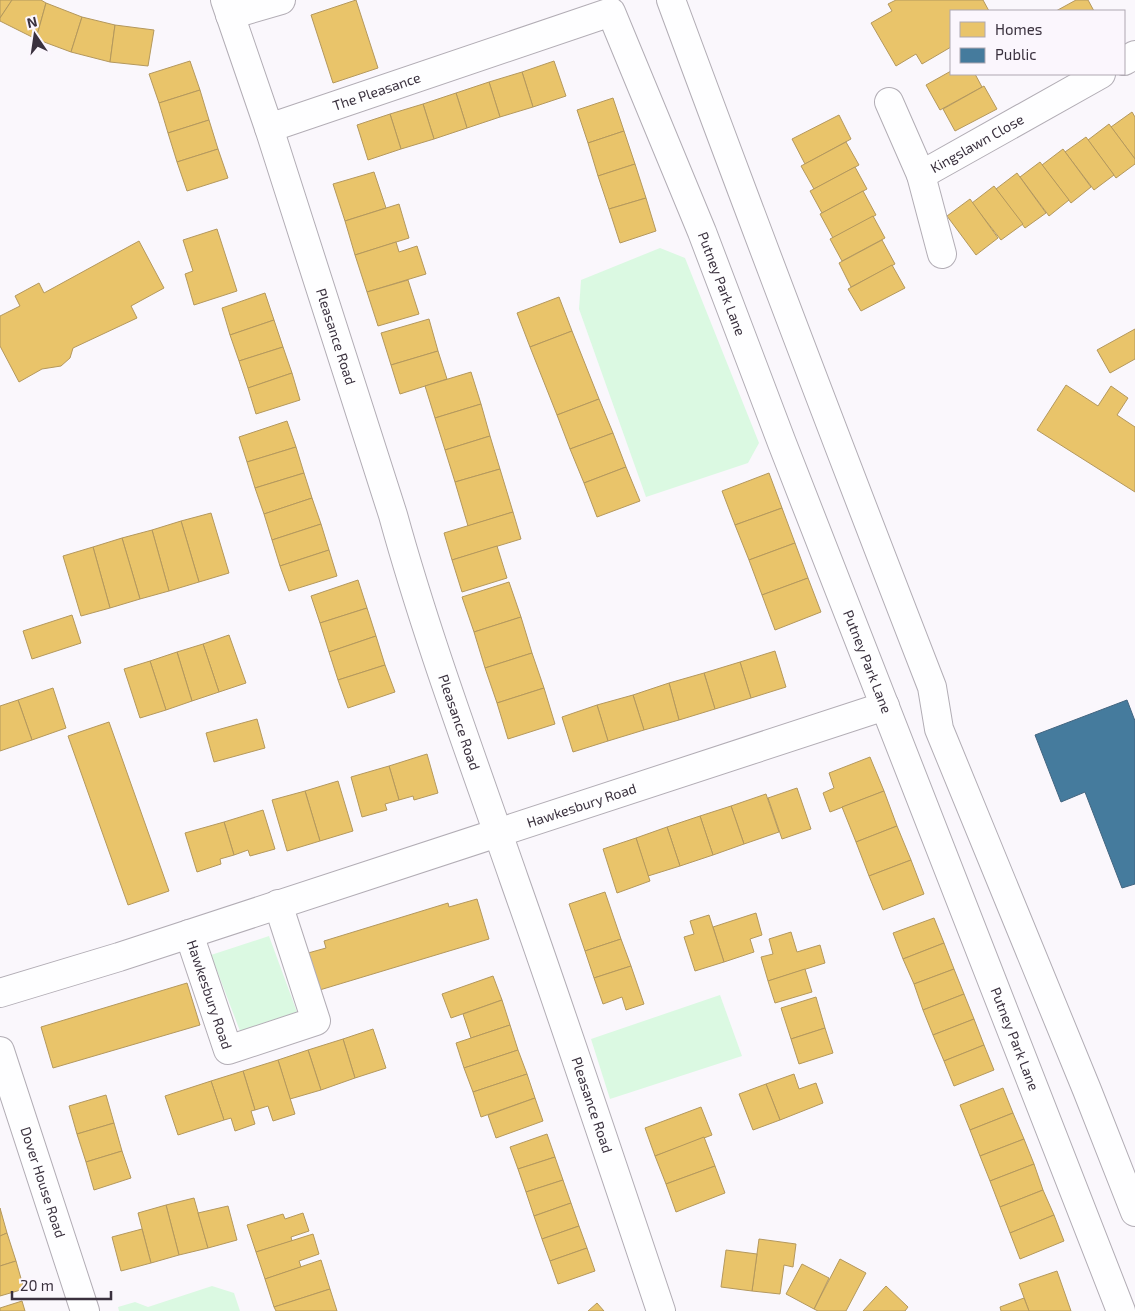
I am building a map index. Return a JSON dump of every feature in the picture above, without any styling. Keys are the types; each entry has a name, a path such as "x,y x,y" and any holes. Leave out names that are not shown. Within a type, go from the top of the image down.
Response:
{"street":[{"path":"269,128 228,7 281,0"},
{"path":"671,0 806,363 932,687 939,730 1135,1212"},
{"name":"The Pleasance","path":"269,128 611,12"},
{"name":"Putney Park Lane","path":"611,12 702,232 782,443 1121,1311"},
{"name":"Kingslawn Close","path":"888,102 921,175 1100,75"},
{"name":"Pleasance Road","path":"269,128 445,681 569,1036 661,1311"},
{"path":"921,175 942,254"},
{"name":"Hawkesbury Road","path":"0,993 189,934 885,706"},
{"name":"Hawkesbury Road","path":"189,934 228,1050 316,1021 278,904"},
{"name":"Dover House Road","path":"0,1051 85,1311"}],"green space":[{"path":"660,248 685,258 759,443 748,463 646,497 579,309 581,280"},
{"path":"269,936 297,1012 240,1031 211,955"},
{"path":"720,995 742,1056 610,1099 591,1039"},
{"path":"212,1286 234,1293 240,1311 119,1311 118,1307 135,1302 148,1307"}],"building: Homes":[{"path":"0,0 12,0 0,18"},
{"path":"12,0 41,0 46,3 36,39 0,21"},
{"path":"356,0 378,68 333,83 311,15"},
{"path":"896,0 983,0 988,10 950,10 950,48 922,64 916,54 896,66 871,23 892,11 888,4"},
{"path":"1076,0 1088,0 1093,10 1058,10"},
{"path":"46,3 82,17 71,52 36,39"},
{"path":"82,17 115,25 110,62 71,52"},
{"path":"115,25 154,30 148,66 110,62"},
{"path":"190,61 200,90 159,103 149,74"},
{"path":"554,61 566,96 533,107 522,72"},
{"path":"522,72 533,107 500,117 489,82"},
{"path":"950,72 950,75 976,75 982,87 940,110 926,85"},
{"path":"489,82 500,117 467,128 456,93"},
{"path":"984,86 997,109 955,131 943,109"},
{"path":"200,90 209,120 168,133 159,103"},
{"path":"456,93 467,128 434,139 423,104"},
{"path":"613,98 624,131 588,143 577,110"},
{"path":"423,104 434,139 401,149 390,114"},
{"path":"1132,112 1135,117 1135,159 1111,127"},
{"path":"390,114 401,149 368,160 357,125"},
{"path":"839,115 851,139 805,164 792,139"},
{"path":"209,120 218,149 177,162 168,133"},
{"path":"1109,124 1135,159 1135,164 1116,178 1088,140"},
{"path":"624,131 635,164 598,176 588,143"},
{"path":"1086,137 1114,175 1094,190 1065,152"},
{"path":"846,142 859,165 814,189 801,166"},
{"path":"218,149 228,178 187,191 177,162"},
{"path":"1063,149 1091,187 1071,203 1042,165"},
{"path":"1040,162 1069,200 1049,216 1020,177"},
{"path":"635,164 646,198 609,209 598,176"},
{"path":"855,167 867,189 822,213 810,191"},
{"path":"374,172 386,208 345,221 333,184"},
{"path":"1017,173 1046,213 1025,228 996,189"},
{"path":"994,186 1023,224 1001,240 972,203"},
{"path":"863,191 876,215 833,238 820,214"},
{"path":"646,198 656,231 620,243 609,209"},
{"path":"970,199 998,238 976,255 947,216"},
{"path":"399,204 409,238 355,255 345,221"},
{"path":"873,216 885,238 842,261 830,239"},
{"path":"217,229 237,291 194,305 185,274 193,271 183,240"},
{"path":"882,240 895,264 851,287 839,263"},
{"path":"139,241 164,288 131,306 137,318 73,348 70,358 61,366 42,369 19,382 0,346 0,316 20,306 15,296 39,283 44,293"},
{"path":"396,242 399,252 417,246 426,274 367,292 355,255"},
{"path":"892,265 905,288 861,311 848,289"},
{"path":"408,280 419,314 378,326 367,292"},
{"path":"265,293 274,320 230,335 222,308"},
{"path":"559,297 572,331 530,347 517,313"},
{"path":"429,319 438,351 391,365 381,333"},
{"path":"274,320 283,347 239,361 230,335"},
{"path":"1135,329 1135,359 1110,373 1097,350"},
{"path":"572,331 599,399 557,415 530,347"},
{"path":"283,347 292,373 248,388 239,361"},
{"path":"438,351 447,379 400,394 391,365"},
{"path":"471,372 481,404 435,418 425,386"},
{"path":"292,373 300,400 256,414 248,388"},
{"path":"1066,385 1098,406 1111,386 1128,398 1117,415 1135,427 1135,492 1037,430"},
{"path":"599,399 613,433 570,449 557,415"},
{"path":"481,404 490,436 445,450 435,418"},
{"path":"287,421 296,447 247,462 239,437"},
{"path":"613,433 626,467 584,483 570,449"},
{"path":"490,436 500,469 455,482 445,450"},
{"path":"296,447 304,473 255,488 247,462"},
{"path":"626,467 640,501 597,517 584,483"},
{"path":"500,469 513,512 468,526 455,482"},
{"path":"304,473 312,498 264,514 255,488"},
{"path":"769,473 782,508 735,525 722,491"},
{"path":"312,498 321,524 272,540 264,514"},
{"path":"782,508 795,543 749,560 735,525"},
{"path":"513,512 521,539 452,560 444,533"},
{"path":"211,513 229,573 199,582 181,521"},
{"path":"181,521 199,582 169,591 152,530"},
{"path":"321,524 329,550 280,566 272,540"},
{"path":"152,530 169,591 140,599 122,538"},
{"path":"122,538 140,599 110,608 93,547"},
{"path":"795,543 808,578 762,595 749,560"},
{"path":"497,546 507,578 462,592 452,560"},
{"path":"93,547 110,608 81,616 63,556"},
{"path":"329,550 337,576 289,591 280,566"},
{"path":"808,578 821,612 775,630 762,595"},
{"path":"358,580 367,608 320,623 311,596"},
{"path":"509,582 521,617 474,632 462,597"},
{"path":"367,608 376,636 329,652 320,623"},
{"path":"72,615 81,643 32,659 23,631"},
{"path":"521,617 532,653 485,668 474,632"},
{"path":"229,635 246,683 219,692 203,644"},
{"path":"376,636 385,665 338,680 329,652"},
{"path":"203,644 219,692 192,701 177,652"},
{"path":"775,651 786,687 751,698 740,662"},
{"path":"177,652 192,701 166,710 150,661"},
{"path":"532,653 544,688 497,703 485,668"},
{"path":"150,661 166,710 140,718 124,669"},
{"path":"740,662 751,698 715,709 704,673"},
{"path":"385,665 395,692 348,708 338,680"},
{"path":"704,673 715,709 679,720 669,683"},
{"path":"669,683 679,720 644,730 633,695"},
{"path":"53,688 66,728 32,740 18,700"},
{"path":"544,688 555,724 508,739 497,703"},
{"path":"633,695 644,730 608,741 597,705"},
{"path":"18,700 32,740 0,751 0,706"},
{"path":"597,705 608,741 573,752 562,717"},
{"path":"257,719 265,748 214,762 206,733"},
{"path":"109,722 169,891 128,905 68,736"},
{"path":"427,754 438,793 414,800 413,796 399,800 389,766"},
{"path":"870,757 884,791 830,812 823,793 834,788 829,773"},
{"path":"389,766 399,800 385,804 387,810 362,817 351,777"},
{"path":"338,781 353,831 320,841 305,791"},
{"path":"797,788 811,829 782,839 768,798"},
{"path":"305,791 320,841 287,851 272,800"},
{"path":"884,791 897,826 856,842 842,807"},
{"path":"766,794 779,832 744,844 731,806"},
{"path":"731,806 744,844 713,855 700,816"},
{"path":"263,810 275,849 250,856 248,850 234,855 224,822"},
{"path":"700,816 713,855 680,866 667,827"},
{"path":"224,822 234,855 220,859 221,864 197,872 185,833"},
{"path":"897,826 911,860 869,876 856,842"},
{"path":"667,827 680,866 648,876 636,838"},
{"path":"636,838 650,881 617,893 603,849"},
{"path":"911,860 924,894 883,910 869,876"},
{"path":"605,892 621,939 585,951 569,904"},
{"path":"477,899 489,939 313,992 301,955 326,948 324,941 448,903 449,907"},
{"path":"756,913 762,935 750,939 754,952 724,962 713,927"},
{"path":"709,915 724,962 695,971 684,937 694,934 690,921"},
{"path":"934,918 944,943 903,959 893,933"},
{"path":"791,932 797,952 820,945 825,963 768,981 761,957 773,954 769,939"},
{"path":"621,939 631,966 594,978 585,951"},
{"path":"944,943 954,969 914,984 903,959"},
{"path":"631,966 644,1004 626,1010 622,997 603,1004 594,978"},
{"path":"805,969 812,992 775,1003 768,981"},
{"path":"954,969 964,994 923,1010 914,984"},
{"path":"493,976 502,1000 451,1018 442,994"},
{"path":"187,983 200,1025 53,1068 41,1027"},
{"path":"964,994 974,1019 933,1035 923,1010"},
{"path":"816,997 825,1028 791,1039 781,1008"},
{"path":"502,1000 510,1025 471,1038 463,1014"},
{"path":"974,1019 984,1045 944,1061 933,1035"},
{"path":"510,1025 518,1050 464,1068 456,1043"},
{"path":"825,1028 833,1053 799,1064 791,1039"},
{"path":"373,1029 386,1068 355,1078 343,1039"},
{"path":"343,1039 355,1078 321,1090 308,1050"},
{"path":"984,1045 994,1070 954,1086 944,1061"},
{"path":"308,1050 321,1090 290,1099 278,1060"},
{"path":"518,1050 527,1074 473,1092 464,1068"},
{"path":"278,1060 295,1114 273,1121 268,1106 255,1110 243,1071"},
{"path":"243,1071 255,1110 251,1111 255,1124 235,1131 231,1118 224,1120 211,1081"},
{"path":"527,1074 535,1098 481,1117 473,1092"},
{"path":"794,1074 799,1089 816,1083 823,1103 780,1120 766,1084"},
{"path":"211,1081 224,1120 178,1135 165,1096"},
{"path":"766,1084 780,1120 753,1130 739,1094"},
{"path":"1003,1088 1013,1113 970,1130 960,1105"},
{"path":"106,1095 114,1123 77,1134 69,1106"},
{"path":"535,1098 543,1121 496,1138 488,1115"},
{"path":"701,1107 712,1135 655,1156 645,1128"},
{"path":"1013,1113 1024,1139 980,1156 970,1130"},
{"path":"114,1123 122,1151 86,1162 77,1134"},
{"path":"547,1134 555,1157 518,1169 510,1147"},
{"path":"704,1137 715,1166 666,1184 655,1156"},
{"path":"1024,1139 1034,1164 990,1181 980,1156"},
{"path":"122,1151 131,1178 94,1190 86,1162"},
{"path":"555,1157 563,1180 526,1192 518,1169"},
{"path":"1034,1164 1043,1190 1000,1207 990,1181"},
{"path":"715,1166 725,1193 676,1212 666,1184"},
{"path":"563,1180 571,1203 534,1216 526,1192"},
{"path":"1043,1190 1054,1215 1010,1233 1000,1207"},
{"path":"194,1198 208,1248 179,1255 166,1205"},
{"path":"571,1203 579,1226 542,1239 534,1216"},
{"path":"166,1205 179,1255 151,1263 138,1213"},
{"path":"228,1206 237,1240 208,1248 198,1213"},
{"path":"0,1208 7,1233 0,1236"},
{"path":"303,1213 309,1231 291,1237 292,1241 256,1252 247,1225 283,1214 285,1219"},
{"path":"1054,1215 1064,1241 1020,1259 1010,1233"},
{"path":"579,1226 587,1248 550,1261 542,1239"},
{"path":"142,1229 151,1263 121,1271 112,1237"},
{"path":"7,1233 16,1261 0,1266 0,1236"},
{"path":"313,1234 319,1254 299,1261 301,1267 265,1279 256,1252"},
{"path":"759,1239 796,1244 793,1267 784,1265 780,1294 752,1291"},
{"path":"587,1248 595,1271 558,1284 550,1261"},
{"path":"726,1250 757,1254 752,1291 721,1287"},
{"path":"840,1259 866,1273 846,1311 818,1311 814,1309"},
{"path":"321,1260 330,1289 274,1307 265,1279"},
{"path":"16,1261 24,1289 0,1296 0,1266"},
{"path":"802,1264 829,1278 814,1309 786,1294"},
{"path":"1057,1271 1071,1311 1029,1311 1019,1284"},
{"path":"886,1286 908,1307 905,1311 863,1311"},
{"path":"330,1289 337,1311 276,1311 274,1307"},
{"path":"1024,1298 1029,1311 1001,1311 1000,1307"},
{"path":"22,1301 25,1311 0,1311 0,1308"},
{"path":"597,1303 604,1311 588,1311"}],"building: Public":[{"path":"1127,700 1135,721 1135,884 1122,888 1085,792 1061,802 1035,735"}]}
